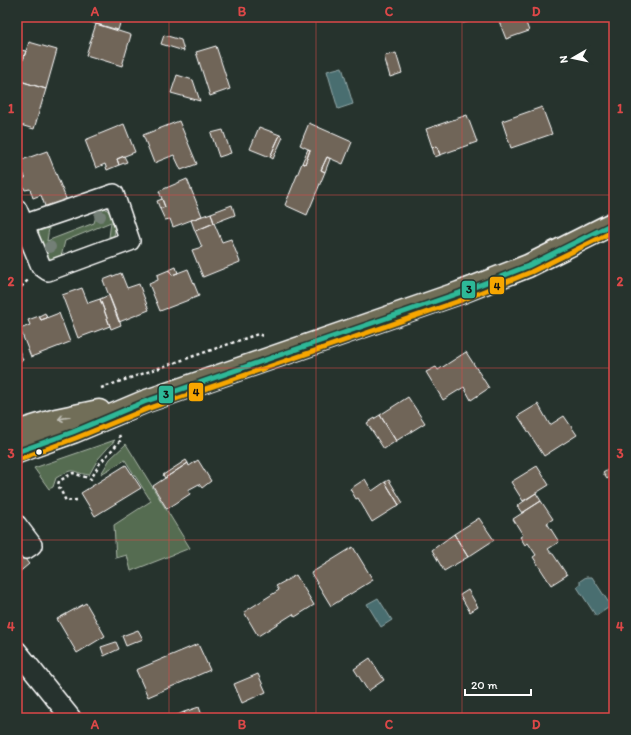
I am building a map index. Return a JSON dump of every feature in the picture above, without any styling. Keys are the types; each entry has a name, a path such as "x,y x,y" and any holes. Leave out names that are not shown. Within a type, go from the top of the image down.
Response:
{"main road":[{"path":"17,452 73,432 144,402 459,293 528,266 614,223"},
{"path":"17,432 56,420 144,402"}],"street":[{"path":"114,194 130,241 48,271 41,266 20,217 114,194"},
{"path":"17,525 32,545 26,550 17,538"},
{"path":"17,650 71,718"}],"path":[{"path":"77,500 66,501 58,485 59,481 73,473 91,479 100,463 120,440 118,433"}],"green space":[{"path":"102,206 109,211 113,219 115,228 114,236 109,237 111,222 65,241 61,257 51,260 44,259 36,238 39,231 49,228 47,241 94,223 98,209"},
{"path":"115,440 98,459 89,475 73,471 67,472 56,478 53,487 49,489 34,468"},
{"path":"126,444 190,548 131,571 127,555 116,558 114,525 151,501 125,460 101,474 110,459"}],"water":[{"path":"342,67 353,104 338,109 327,71"},
{"path":"586,577 592,577 611,606 596,616 577,587 580,585 580,581"},
{"path":"378,598 392,620 381,627 367,604"}],"building":[{"path":"92,17 122,17 118,30 90,22"},
{"path":"461,17 470,17 471,21 463,23"},
{"path":"509,17 524,17 529,31 506,39 499,21"},
{"path":"96,24 131,35 122,66 86,55"},
{"path":"164,35 181,40 184,51 161,44"},
{"path":"29,42 57,50 46,89 17,80 20,72 17,71 18,58 23,60"},
{"path":"216,46 230,89 210,96 196,52"},
{"path":"20,50 26,51 23,60 18,58"},
{"path":"396,53 402,73 390,77 384,56"},
{"path":"177,75 193,80 200,101 171,93"},
{"path":"17,80 46,89 34,129 17,124"},
{"path":"542,107 552,134 511,148 502,121"},
{"path":"467,115 477,142 440,155 437,146 432,147 426,129"},
{"path":"179,121 197,164 181,170 174,155 154,163 143,135"},
{"path":"309,123 352,142 343,164 327,157 321,170 325,172 307,215 285,205 302,163 305,164 310,150 300,145"},
{"path":"124,124 135,152 117,159 119,165 107,170 105,164 96,168 85,140"},
{"path":"259,127 280,135 270,157 250,149"},
{"path":"223,130 231,153 219,157 211,133"},
{"path":"280,135 283,137 273,159 270,157"},
{"path":"437,146 440,155 435,157 432,147"},
{"path":"308,149 310,150 305,164 302,163"},
{"path":"47,151 67,201 46,209 41,195 33,198 30,189 25,190 20,180 25,178 19,161"},
{"path":"124,156 127,162 119,165 117,159"},
{"path":"327,157 330,159 325,172 321,170"},
{"path":"22,170 25,178 20,180 17,172"},
{"path":"187,179 202,216 173,227 170,219 165,220 160,209 165,207 159,191"},
{"path":"162,199 165,207 160,209 157,201"},
{"path":"232,205 235,215 214,223 211,213"},
{"path":"211,213 214,223 195,231 191,220"},
{"path":"214,223 222,242 231,239 240,262 203,277 192,250 202,247 195,231"},
{"path":"176,267 178,273 172,275 169,270"},
{"path":"188,269 199,296 160,311 149,284 158,280 157,275 169,270 172,275"},
{"path":"121,273 127,288 139,284 149,310 119,322 103,280"},
{"path":"82,288 88,303 100,299 110,326 78,338 62,295"},
{"path":"109,295 121,325 111,329 100,299"},
{"path":"45,313 47,318 41,320 39,316"},
{"path":"59,313 70,342 31,357 20,329 30,325 28,320 39,316 41,320"},
{"path":"17,345 23,360 17,363"},
{"path":"466,352 489,388 471,400 464,387 443,400 426,372 436,367 438,370"},
{"path":"408,397 425,423 396,441 380,415"},
{"path":"538,404 550,425 564,416 577,435 544,456 518,416"},
{"path":"380,415 396,441 384,449 367,423"},
{"path":"186,460 188,463 165,478 163,475"},
{"path":"198,460 211,481 202,488 199,484 188,490 190,494 167,509 153,486 188,463 189,466"},
{"path":"126,465 141,488 95,516 81,493"},
{"path":"537,466 549,485 523,501 511,482"},
{"path":"609,469 613,475 607,479 603,473"},
{"path":"365,479 372,491 385,482 399,505 372,522 358,498 356,499 350,489"},
{"path":"389,480 403,503 399,505 385,482"},
{"path":"536,493 541,501 522,513 517,506"},
{"path":"541,501 553,519 547,523 559,542 548,549 567,575 551,585 533,557 536,555 528,543 525,545 520,537 523,535 513,519"},
{"path":"479,518 494,540 468,557 454,534"},
{"path":"454,534 468,557 444,571 432,550"},
{"path":"17,538 21,554 29,564 17,574"},
{"path":"353,547 373,580 331,606 311,573"},
{"path":"296,575 314,605 295,617 293,614 258,636 244,612 279,590 276,586"},
{"path":"468,590 478,607 470,612 460,595"},
{"path":"86,603 105,636 77,653 57,619"},
{"path":"138,630 143,639 126,646 122,636"},
{"path":"116,642 119,649 104,656 101,647"},
{"path":"198,644 210,670 148,697 136,670"},
{"path":"370,658 384,680 368,691 354,669"},
{"path":"258,674 266,692 242,703 234,684"},
{"path":"199,707 203,718 187,718 184,712"},
{"path":"184,712 187,718 171,718"}],"transit line":[{"name":"3","path":"17,452 73,432 144,402 459,293 528,266 614,223"},
{"name":"4","path":"19,459 147,409 462,300 531,272 614,231"}]}
